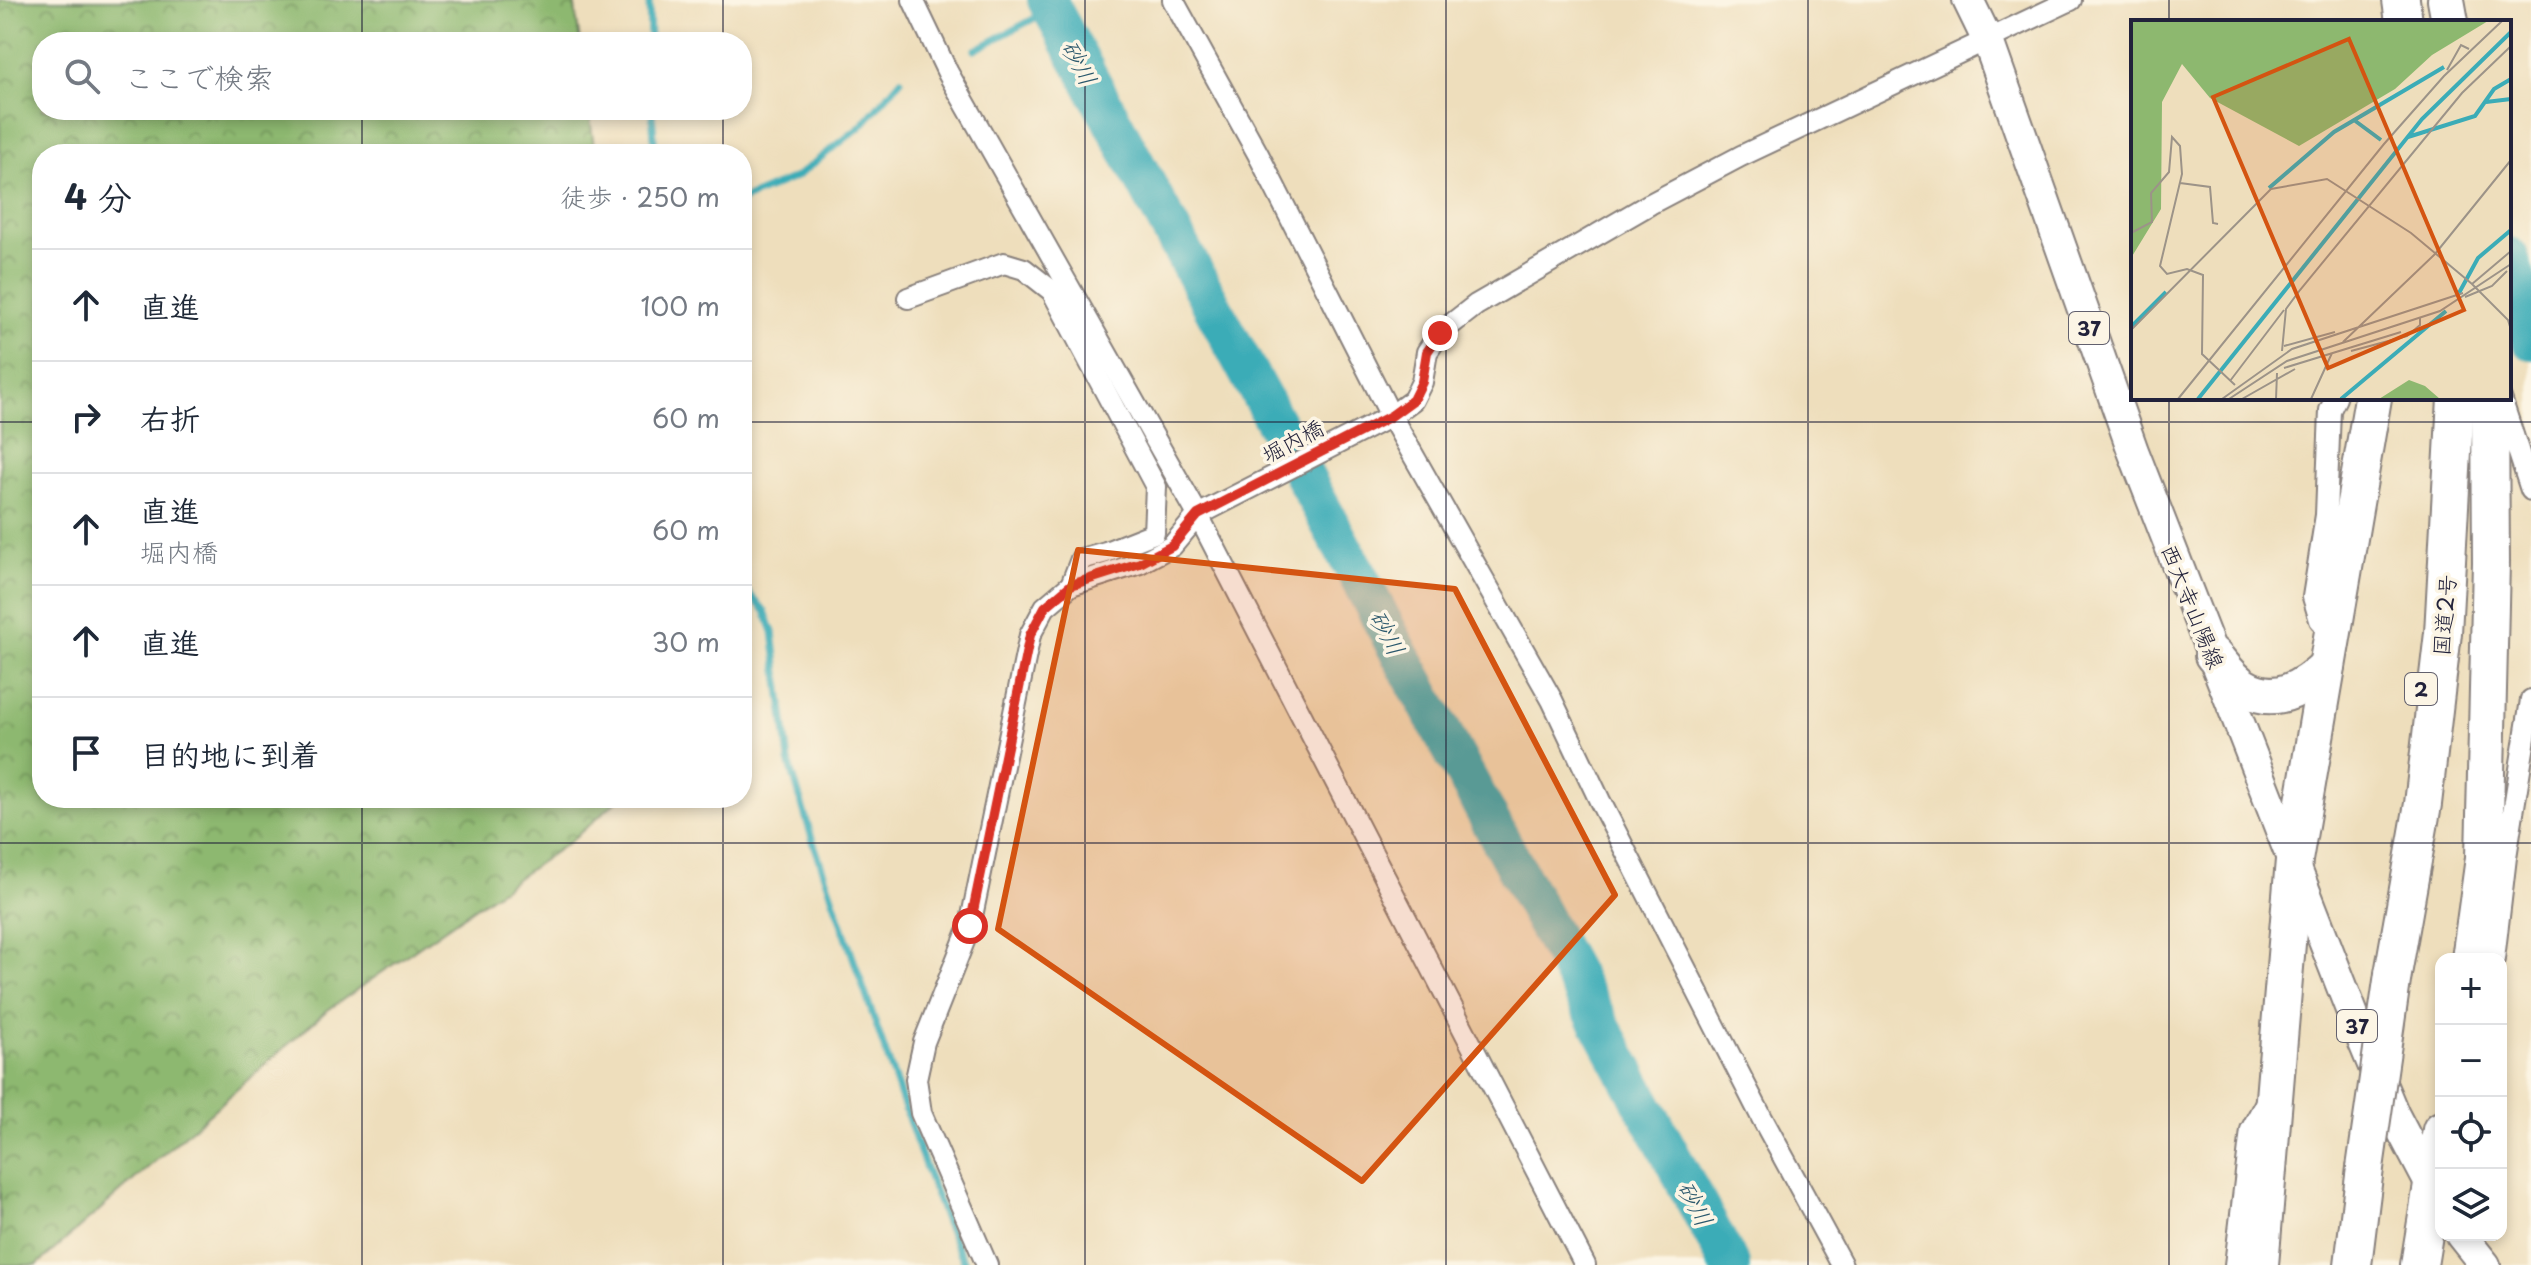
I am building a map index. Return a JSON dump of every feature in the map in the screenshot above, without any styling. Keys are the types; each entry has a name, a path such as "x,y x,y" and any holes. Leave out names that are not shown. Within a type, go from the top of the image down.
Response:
{"highway":[{"path":"2387,0 2390,20"},
{"path":"2401,0 2404,20"},
{"path":"2435,0 2438,20"},
{"path":"2446,0 2450,20"},
{"path":"2465,401 2491,562 2484,858 2471,953"},
{"name":"国道2号","path":"2353,1265 2393,974 2426,633 2465,401"},
{"path":"2260,1265 2294,860 2373,402"},
{"path":"2213,655 2243,686 2270,696 2306,686 2330,649"},
{"path":"2419,1265 2435,1199"}],"main road":[{"name":"西大寺山陽線","path":"1968,0 1988,41 2133,451 2362,1038 2394,1115 2435,1193"},
{"path":"2466,1241 2485,1265"}],"street":[{"path":"913,0 948,73 1207,511 1585,1265"},
{"path":"1173,0 1258,154 1391,416 1552,700 1740,1076 1842,1265"},
{"name":"堀内橋","path":"1207,511 1391,416 1413,400 1422,382 1427,352 1440,333 1476,305 1650,204 1741,156 2071,0"},
{"path":"2391,20 2401,0"},
{"path":"908,298 1004,263 1024,269 1052,291 1156,487 1154,533 1081,559 1071,585"},
{"path":"2330,649 2313,597 2326,515 2330,410 2335,400"},
{"path":"2465,401 2531,490"},
{"path":"987,1265 921,1113 916,1079 924,1042 970,926 1030,635 1045,607 1071,585 1140,563 1172,546 1207,511"},
{"path":"2495,953 2506,857 2531,700"},
{"path":"2235,1265 2251,1130 2274,1086"}],"highlighted area":[{"path":"1078,550 1455,589 1615,895 1362,1181 998,929"}],"green space":[{"path":"0,0 574,0 579,32 32,32 32,120 590,120 594,144 32,144 32,808 609,808 572,840 325,1012 37,1265 0,1265"}],"waterway":[{"path":"649,0 650,32"},
{"name":"砂川","path":"1047,0 1730,1265"},
{"path":"975,50 1052,9"},
{"path":"752,196 796,177 860,127 901,80"},
{"path":"653,120 654,144"},
{"path":"2511,264 2531,340"},
{"path":"752,597 765,611 773,632 789,761 811,835 916,1141 946,1223 966,1265"}],"route":[{"path":"970,926 1030,635 1045,607 1071,585 1140,563 1172,546 1198,515 1391,416 1413,400 1422,382 1427,352 1440,333"}]}
